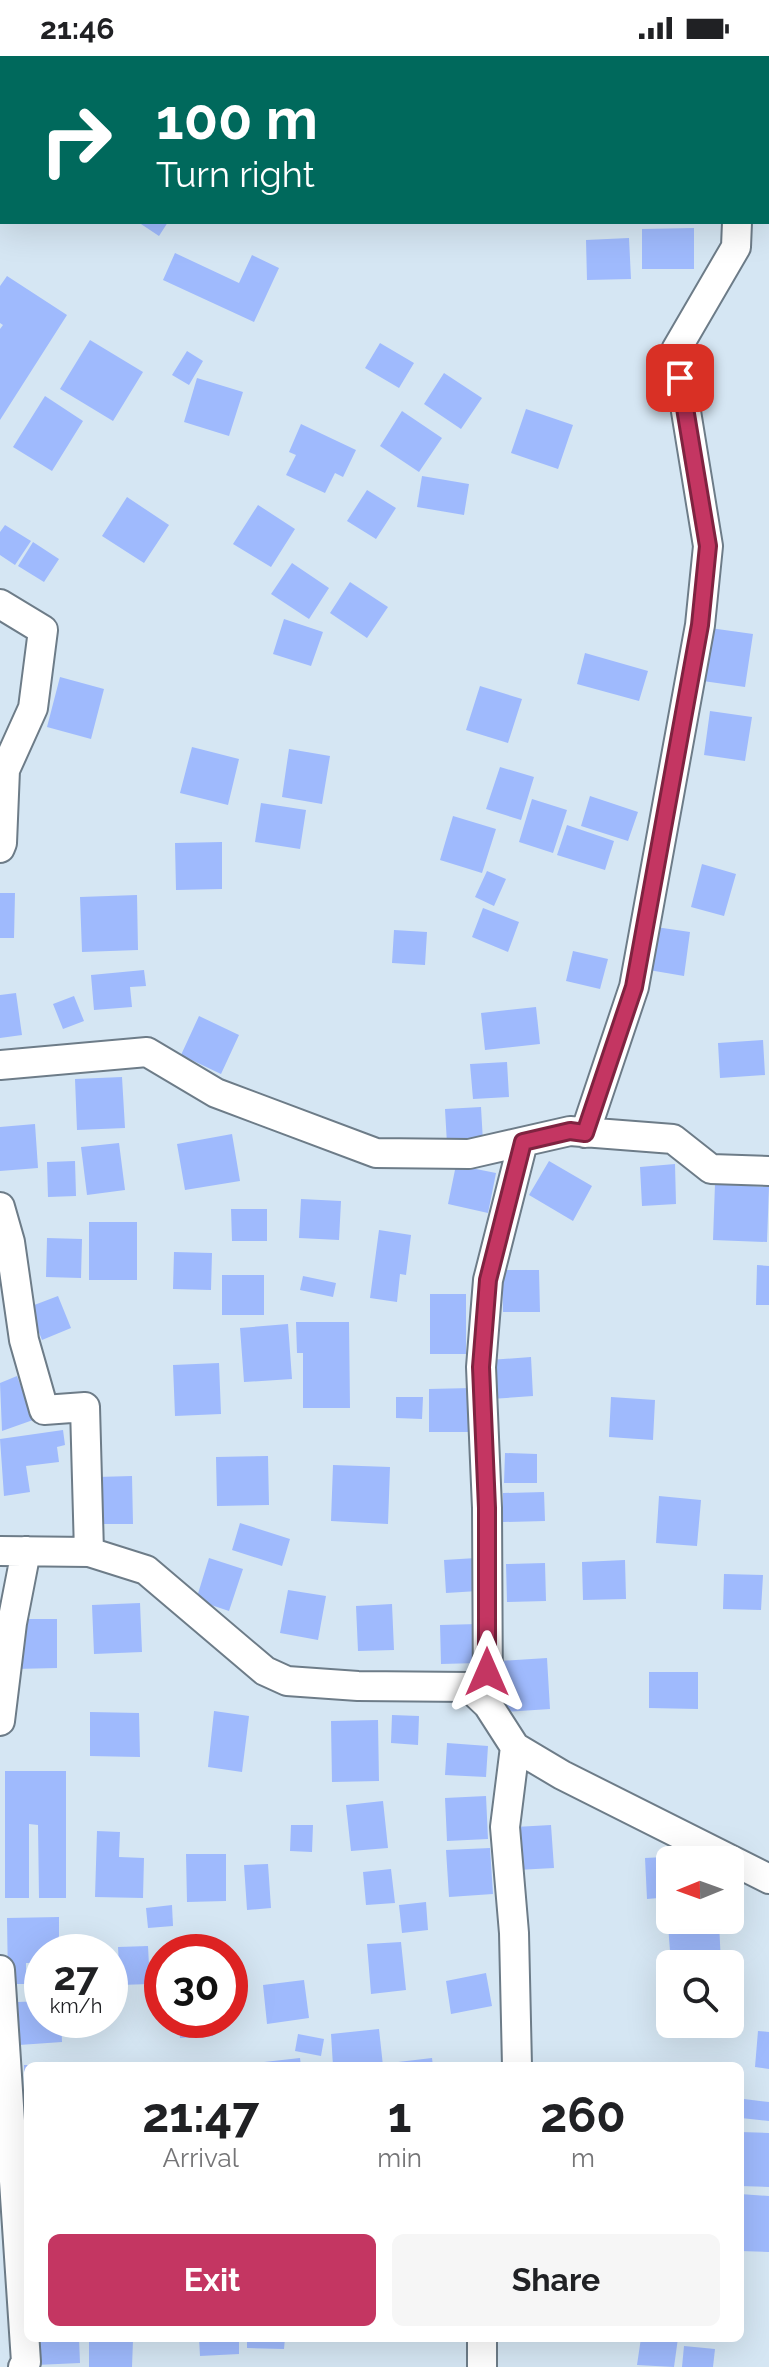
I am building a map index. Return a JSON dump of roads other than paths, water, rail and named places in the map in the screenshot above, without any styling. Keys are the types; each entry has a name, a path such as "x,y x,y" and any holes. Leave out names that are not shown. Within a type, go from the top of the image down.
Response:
{"street":[{"path":"585,1133 634,987 700,625 708,546 676,350 736,247 737,224"},
{"path":"0,604 43,630 33,708 5,770 0,848"},
{"path":"0,1065 147,1052 216,1093 376,1153 469,1154 570,1131 673,1139 711,1169 769,1171"},
{"path":"488,1705 487,1508 481,1367 488,1280 523,1142"},
{"path":"0,1207 10,1242 24,1340 44,1410 85,1407 89,1552"},
{"path":"0,1721 12,1623 13,1551 89,1552 146,1570 265,1671 287,1681 358,1686 469,1687 488,1705 515,1747 562,1775 769,1879"},
{"path":"515,1747 505,1827 514,1933 517,2062"},
{"path":"0,1970 24,2332"},
{"path":"23,2367 26,2362 25,2342"},
{"path":"482,2342 482,2367"}]}
